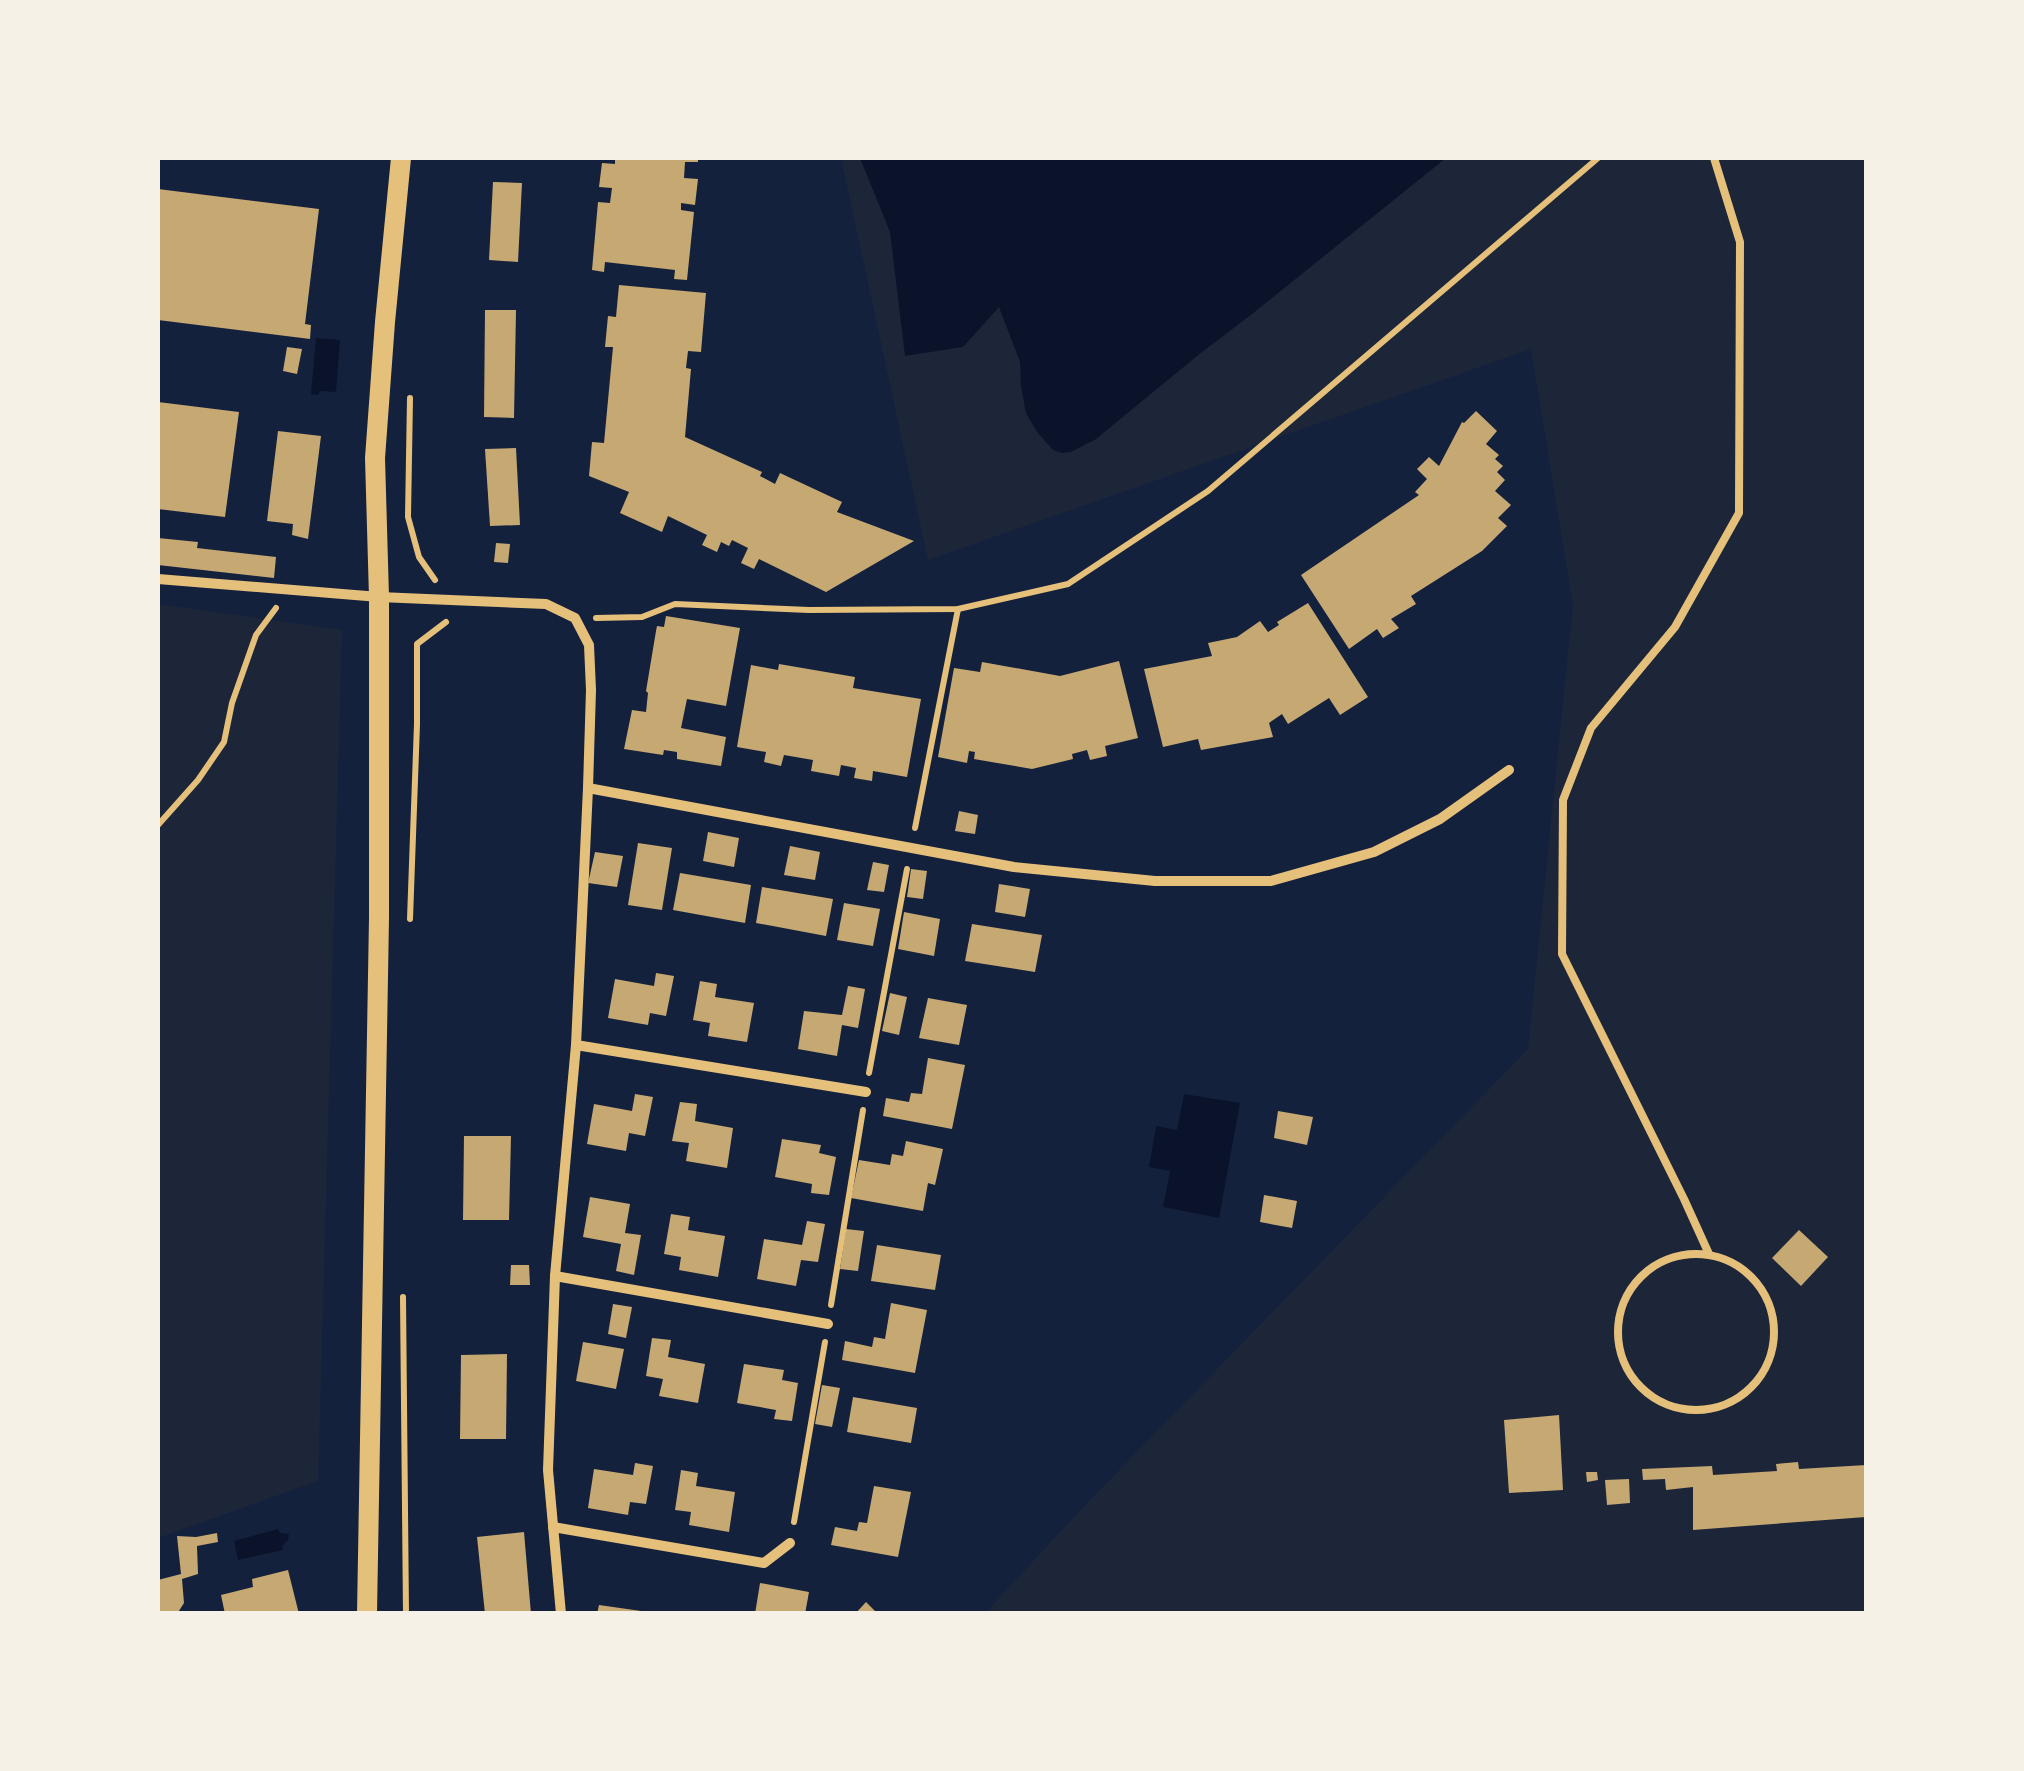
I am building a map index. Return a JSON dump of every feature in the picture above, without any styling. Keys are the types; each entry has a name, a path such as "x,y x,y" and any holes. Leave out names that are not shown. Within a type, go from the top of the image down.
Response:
{"main road":[{"path":"367,1614 379,918 375,458 401,158"}],"street":[{"path":"158,579 379,598 546,604 576,618 589,644 588,788 576,1045 556,1276 548,1470 561,1614"},
{"path":"588,788 1014,867 1155,881 1271,881 1374,852 1440,819 1509,770"},
{"path":"576,1045 866,1092"},
{"path":"556,1276 828,1324"},
{"path":"553,1527 764,1564 790,1543"}],"lane":[{"path":"1709,1254 1683,1254 1658,1262 1638,1278 1624,1300 1617,1325 1620,1351 1630,1375 1647,1394 1670,1406 1696,1410 1722,1406 1744,1393 1762,1375 1772,1351 1774,1325 1768,1300 1754,1278 1733,1263 1709,1254 1562,954 1562,800 1591,728 1675,627 1740,514 1740,242 1714,158"}],"path":[{"path":"576,618 642,617 676,604 809,610 958,609 1068,584 1208,491 1598,158"},
{"path":"410,398 408,516 420,557 450,602 446,622 417,644 410,929"},
{"path":"158,825 198,780 224,742 232,703 256,635 289,591"},
{"path":"403,1297 406,1614"}],"shaded area":[{"path":"841,158 1866,158 1866,1613 985,1613 1528,1049 1573,605 1531,349 928,560"},
{"path":"860,158 1446,158 1096,439 1062,453 1053,450 1026,413 1020,362 999,307 963,347 905,356 890,232"},
{"path":"316,338 340,340 336,392 311,394"},
{"path":"158,604 342,630 318,1481 158,1538"},
{"path":"1184,1094 1240,1103 1219,1218 1163,1207 1170,1171 1149,1167 1156,1126 1177,1130"},
{"path":"278,1529 289,1534 283,1550 238,1560 234,1541"}],"building":[{"path":"615,158 698,158 698,162 685,162 684,178 698,179 695,205 681,203 681,210 694,212 687,280 674,279 675,270 605,262 604,272 592,270 598,202 610,203 612,188 599,187 602,163 615,164"},
{"path":"493,182 522,183 518,262 489,260"},
{"path":"158,189 319,209 305,324 311,325 310,339 158,320"},
{"path":"619,285 706,293 701,352 688,351 686,368 691,369 685,437 762,472 760,476 775,484 780,473 842,502 837,512 914,541 826,592 759,559 754,569 741,563 748,548 732,540 729,546 721,542 717,552 702,545 707,535 668,516 662,532 620,513 629,492 589,476 592,442 604,443 613,347 605,347 608,316 616,317"},
{"path":"485,310 516,310 514,418 484,417"},
{"path":"287,347 302,349 297,374 283,371"},
{"path":"158,402 239,412 225,517 158,509"},
{"path":"1476,411 1497,431 1486,444 1499,455 1495,459 1503,466 1497,472 1505,480 1495,491 1511,505 1498,518 1507,526 1482,551 1411,596 1416,604 1391,619 1399,628 1383,638 1377,629 1349,649 1301,575 1419,495 1415,492 1427,479 1417,469 1429,457 1439,466 1462,422"},
{"path":"278,431 321,436 308,539 292,535 293,524 267,521"},
{"path":"516,448 520,525 490,526 485,449"},
{"path":"158,538 198,542 197,548 276,557 274,578 158,565"},
{"path":"496,543 510,544 508,563 494,562"},
{"path":"1308,603 1368,697 1340,715 1329,698 1288,724 1282,714 1269,723 1273,737 1201,750 1198,739 1163,747 1144,669 1212,656 1208,643 1237,637 1260,621 1268,632"},
{"path":"666,616 740,628 726,706 687,699 681,728 726,737 721,766 677,759 677,752 664,750 663,755 624,749 632,710 646,712 657,626 664,627"},
{"path":"1119,661 1138,738 1105,746 1107,756 1090,760 1087,750 1072,754 1073,759 1032,769 974,759 975,752 969,751 967,763 938,757 954,668 980,672 982,662 1060,676"},
{"path":"779,664 855,677 853,688 921,699 907,777 873,771 872,781 854,778 856,768 841,765 839,776 811,771 813,760 784,755 781,766 764,762 766,752 737,747 751,665 778,670"},
{"path":"959,811 978,815 975,834 955,831"},
{"path":"708,832 739,838 734,867 703,861"},
{"path":"638,843 672,848 662,910 628,905"},
{"path":"790,846 820,852 815,880 784,875"},
{"path":"595,852 623,856 617,887 588,883"},
{"path":"873,862 889,865 884,892 867,890"},
{"path":"911,869 927,871 923,899 907,897"},
{"path":"680,873 751,885 745,923 673,910"},
{"path":"999,884 1030,889 1025,917 995,912"},
{"path":"762,887 833,899 826,936 756,923"},
{"path":"844,903 880,909 873,946 837,940"},
{"path":"904,912 940,919 934,956 898,949"},
{"path":"972,924 1042,935 1035,972 965,961"},
{"path":"656,973 674,976 666,1016 650,1013 648,1025 608,1018 615,979 654,986"},
{"path":"700,981 717,984 715,997 754,1003 747,1042 708,1036 710,1023 693,1020"},
{"path":"848,986 865,989 858,1028 842,1025 837,1056 798,1049 804,1011 842,1015"},
{"path":"890,993 907,997 899,1035 882,1031"},
{"path":"928,998 967,1005 959,1045 919,1038"},
{"path":"928,1058 965,1065 952,1129 883,1116 886,1098 909,1102 911,1093 922,1094"},
{"path":"635,1094 653,1097 645,1136 629,1133 626,1151 587,1144 594,1104 632,1111"},
{"path":"680,1102 697,1104 695,1121 733,1128 727,1168 686,1161 689,1143 672,1141"},
{"path":"1278,1111 1313,1117 1307,1145 1274,1138"},
{"path":"464,1136 511,1136 509,1220 463,1220"},
{"path":"782,1139 821,1145 819,1153 836,1157 829,1195 811,1193 812,1184 775,1177"},
{"path":"906,1141 943,1149 935,1185 928,1183 923,1211 851,1198 859,1160 890,1165 892,1154 903,1156"},
{"path":"1264,1195 1297,1201 1292,1228 1260,1222"},
{"path":"590,1197 630,1204 625,1233 641,1235 634,1275 616,1271 621,1244 583,1237"},
{"path":"671,1214 690,1217 688,1230 725,1236 718,1277 679,1270 681,1257 664,1254"},
{"path":"807,1221 825,1224 818,1262 801,1260 796,1286 757,1279 764,1239 802,1245"},
{"path":"846,1229 864,1231 858,1271 840,1269"},
{"path":"1799,1230 1828,1257 1801,1286 1772,1258"},
{"path":"877,1245 941,1255 935,1290 871,1281"},
{"path":"511,1265 529,1265 530,1285 510,1285"},
{"path":"891,1303 927,1310 915,1373 842,1360 845,1341 872,1347 874,1337 885,1339"},
{"path":"613,1304 632,1307 626,1338 608,1334"},
{"path":"652,1338 671,1340 668,1357 705,1364 698,1403 659,1396 663,1379 646,1376"},
{"path":"583,1342 624,1349 616,1389 576,1381"},
{"path":"507,1354 506,1439 460,1439 461,1355"},
{"path":"744,1364 784,1370 782,1380 798,1383 792,1421 774,1419 776,1410 737,1403"},
{"path":"822,1385 840,1388 832,1427 815,1424"},
{"path":"853,1397 917,1408 911,1443 847,1432"},
{"path":"1559,1415 1563,1490 1509,1493 1504,1420"},
{"path":"1798,1462 1799,1469 1866,1465 1866,1517 1693,1530 1693,1487 1666,1490 1665,1479 1643,1480 1642,1469 1712,1466 1713,1475 1777,1471 1776,1464"},
{"path":"635,1463 653,1466 646,1504 630,1502 628,1515 588,1508 594,1469 633,1475"},
{"path":"681,1470 698,1473 696,1486 735,1492 729,1532 689,1525 691,1512 675,1510"},
{"path":"1586,1472 1597,1472 1598,1480 1587,1482"},
{"path":"1629,1479 1630,1503 1607,1505 1605,1480"},
{"path":"874,1486 911,1492 898,1557 831,1545 835,1527 857,1531 859,1522 867,1523"},
{"path":"524,1532 531,1614 485,1614 477,1537"},
{"path":"217,1533 218,1542 197,1546 198,1574 182,1579 184,1603 177,1614 158,1614 158,1580 181,1574 177,1536"},
{"path":"288,1570 299,1614 225,1614 221,1595 253,1587 252,1579"},
{"path":"760,1583 809,1592 805,1614 755,1614"},
{"path":"866,1602 878,1614 855,1614"},
{"path":"599,1605 641,1611 641,1614 597,1614"}]}
